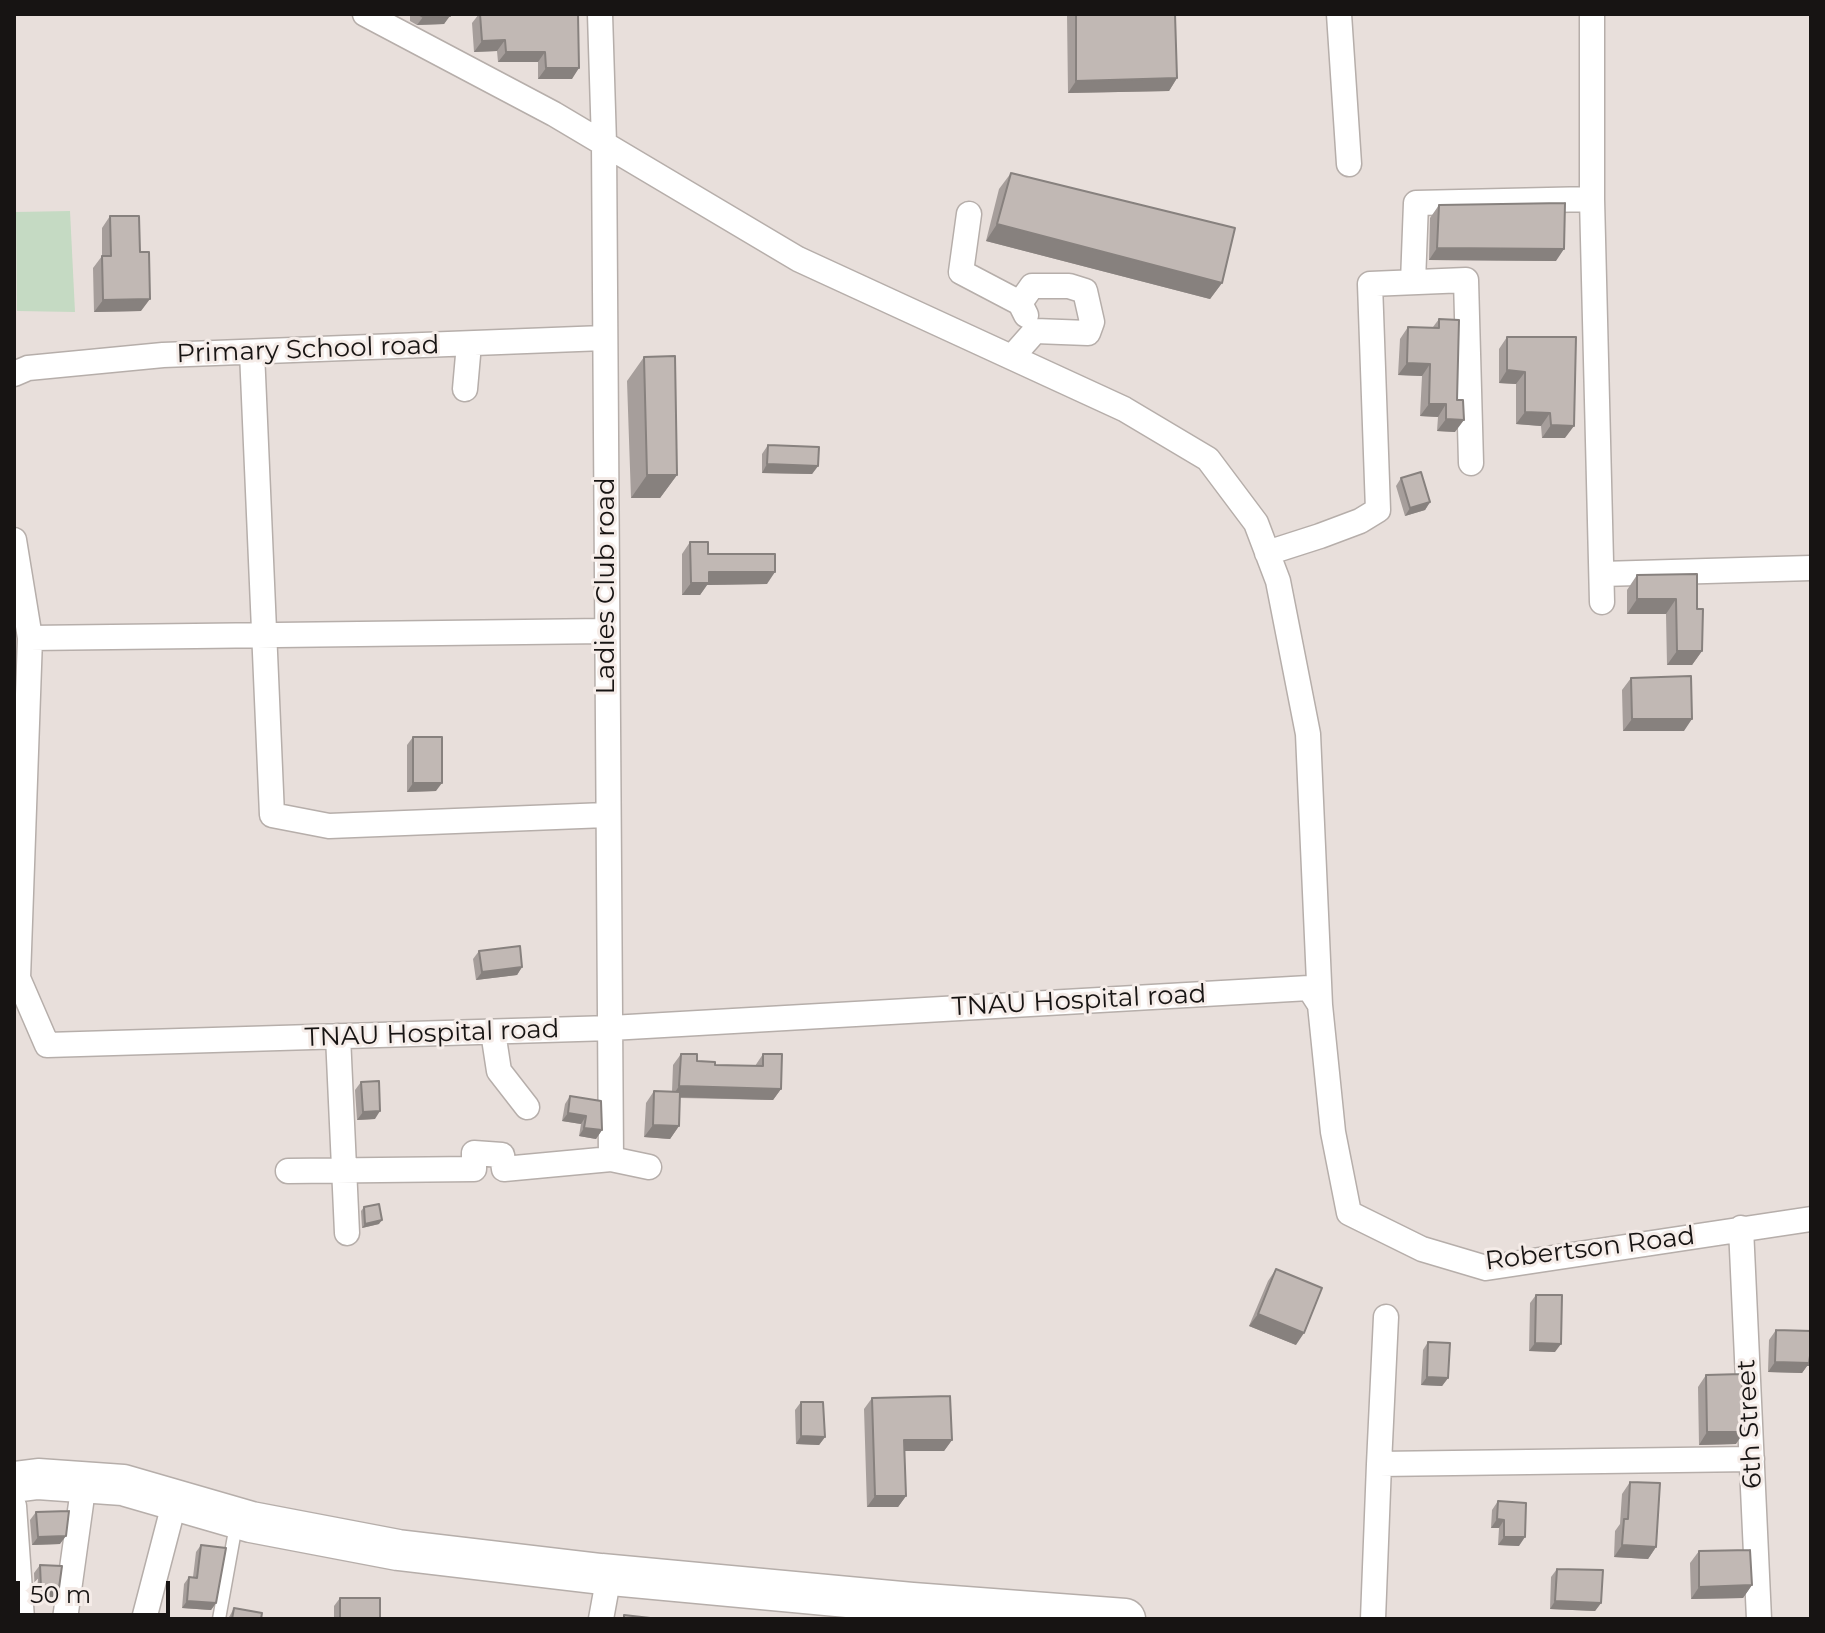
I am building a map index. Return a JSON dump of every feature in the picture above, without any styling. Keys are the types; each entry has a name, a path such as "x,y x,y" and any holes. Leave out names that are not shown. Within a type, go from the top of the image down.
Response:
{"main road":[{"path":"14,1482 38,1479 123,1485 237,1518 398,1550 609,1575 1005,1614 1125,1619"}],"street":[{"path":"365,14 604,143 798,259 1124,409 1208,459 1256,523 1278,581 1308,734 1320,1005"},
{"name":"Ladies Club road","path":"600,14 604,143 606,815 611,1159"},
{"path":"1339,14 1349,164"},
{"path":"1592,14 1592,199 1602,602"},
{"path":"1413,282 1416,203 1592,199"},
{"path":"969,214 961,272 1020,303 1035,331"},
{"path":"1267,553 1333,531 1378,510 1370,284 1466,280 1471,463"},
{"path":"1020,303 1032,286 1069,286 1085,291 1092,322 1088,333 1035,331"},
{"path":"1012,357 1035,331"},
{"name":"Primary School road","path":"14,374 28,368 103,361 604,338"},
{"path":"465,389 469,344"},
{"path":"252,352 272,815 329,826 606,815"},
{"name":"TNAU Hospital road","path":"15,553 30,638 20,731 16,978 47,1045 611,1028 1309,988 1320,1005"},
{"path":"1602,574 1811,568"},
{"path":"30,638 606,631"},
{"name":"Robertson Road","path":"1320,1005 1333,1132 1349,1213 1422,1249 1486,1268 1811,1219"},
{"path":"493,1032 499,1071 527,1107"},
{"path":"338,1036 347,1233"},
{"path":"288,1171 474,1169 474,1153 502,1155 504,1169 611,1159 649,1167"},
{"name":"6th Street","path":"1741,1228 1759,1619"},
{"path":"1373,1619 1386,1317"},
{"path":"1379,1464 1752,1459"},
{"path":"65,1619 84,1482"},
{"path":"144,1619 175,1500"},
{"path":"14,1506 22,1619"},
{"path":"601,1619 609,1575"}],"lane":[{"path":"219,1619 237,1518"}],"green space":[{"path":"70,211 75,312 17,311 16,212"}],"building":[{"path":"418,14 450,14 450,16 423,17"},
{"path":"480,14 578,14 579,68 546,68 545,52 506,52 505,40 482,41"},
{"path":"1076,14 1175,14 1177,78 1076,81"},
{"path":"1011,173 1235,228 1222,283 997,224"},
{"path":"1565,203 1564,249 1437,248 1439,205"},
{"path":"110,216 139,216 140,252 149,252 150,299 103,300 102,256 111,256"},
{"path":"1439,319 1459,320 1457,400 1463,400 1464,420 1446,419 1446,404 1429,404 1430,364 1407,363 1408,327 1439,328"},
{"path":"1507,337 1576,337 1574,426 1551,425 1550,413 1525,412 1525,372 1507,370"},
{"path":"675,356 677,475 647,475 644,357"},
{"path":"768,445 819,447 818,466 767,464"},
{"path":"1421,472 1430,502 1410,508 1401,478"},
{"path":"690,542 708,542 708,554 775,554 775,572 709,572 709,583 691,583"},
{"path":"1697,574 1697,609 1703,609 1702,651 1677,651 1676,599 1637,599 1637,575"},
{"path":"1691,676 1692,719 1632,719 1631,678"},
{"path":"413,737 442,737 442,783 413,783"},
{"path":"520,946 522,967 482,972 479,951"},
{"path":"681,1054 697,1054 697,1061 715,1062 715,1065 763,1066 763,1054 782,1054 781,1089 679,1086"},
{"path":"379,1081 380,1111 363,1112 361,1082"},
{"path":"654,1091 680,1092 679,1126 653,1125"},
{"path":"570,1096 601,1101 602,1130 584,1128 586,1116 568,1113"},
{"path":"379,1204 382,1220 365,1224 364,1207"},
{"path":"1276,1269 1322,1288 1304,1333 1258,1314"},
{"path":"1536,1295 1562,1295 1561,1344 1535,1343"},
{"path":"1776,1330 1811,1331 1809,1363 1775,1362"},
{"path":"1428,1342 1450,1343 1448,1378 1427,1377"},
{"path":"1742,1374 1744,1432 1707,1432 1706,1375"},
{"path":"950,1396 952,1440 904,1440 906,1496 875,1496 872,1398"},
{"path":"801,1402 823,1402 825,1437 801,1436"},
{"path":"1630,1482 1660,1483 1656,1547 1622,1545 1624,1519 1628,1519"},
{"path":"1498,1501 1526,1503 1525,1537 1504,1537 1504,1520 1497,1519"},
{"path":"69,1511 66,1536 38,1537 36,1512"},
{"path":"201,1545 226,1548 216,1603 187,1601 189,1577 197,1578"},
{"path":"1750,1550 1752,1585 1699,1587 1699,1551"},
{"path":"40,1565 62,1566 59,1588 41,1588"},
{"path":"1557,1569 1603,1570 1601,1603 1555,1601"},
{"path":"340,1598 380,1598 380,1619 340,1619"},
{"path":"234,1608 262,1613 261,1619 232,1619"},
{"path":"624,1615 659,1619 624,1619"}]}
